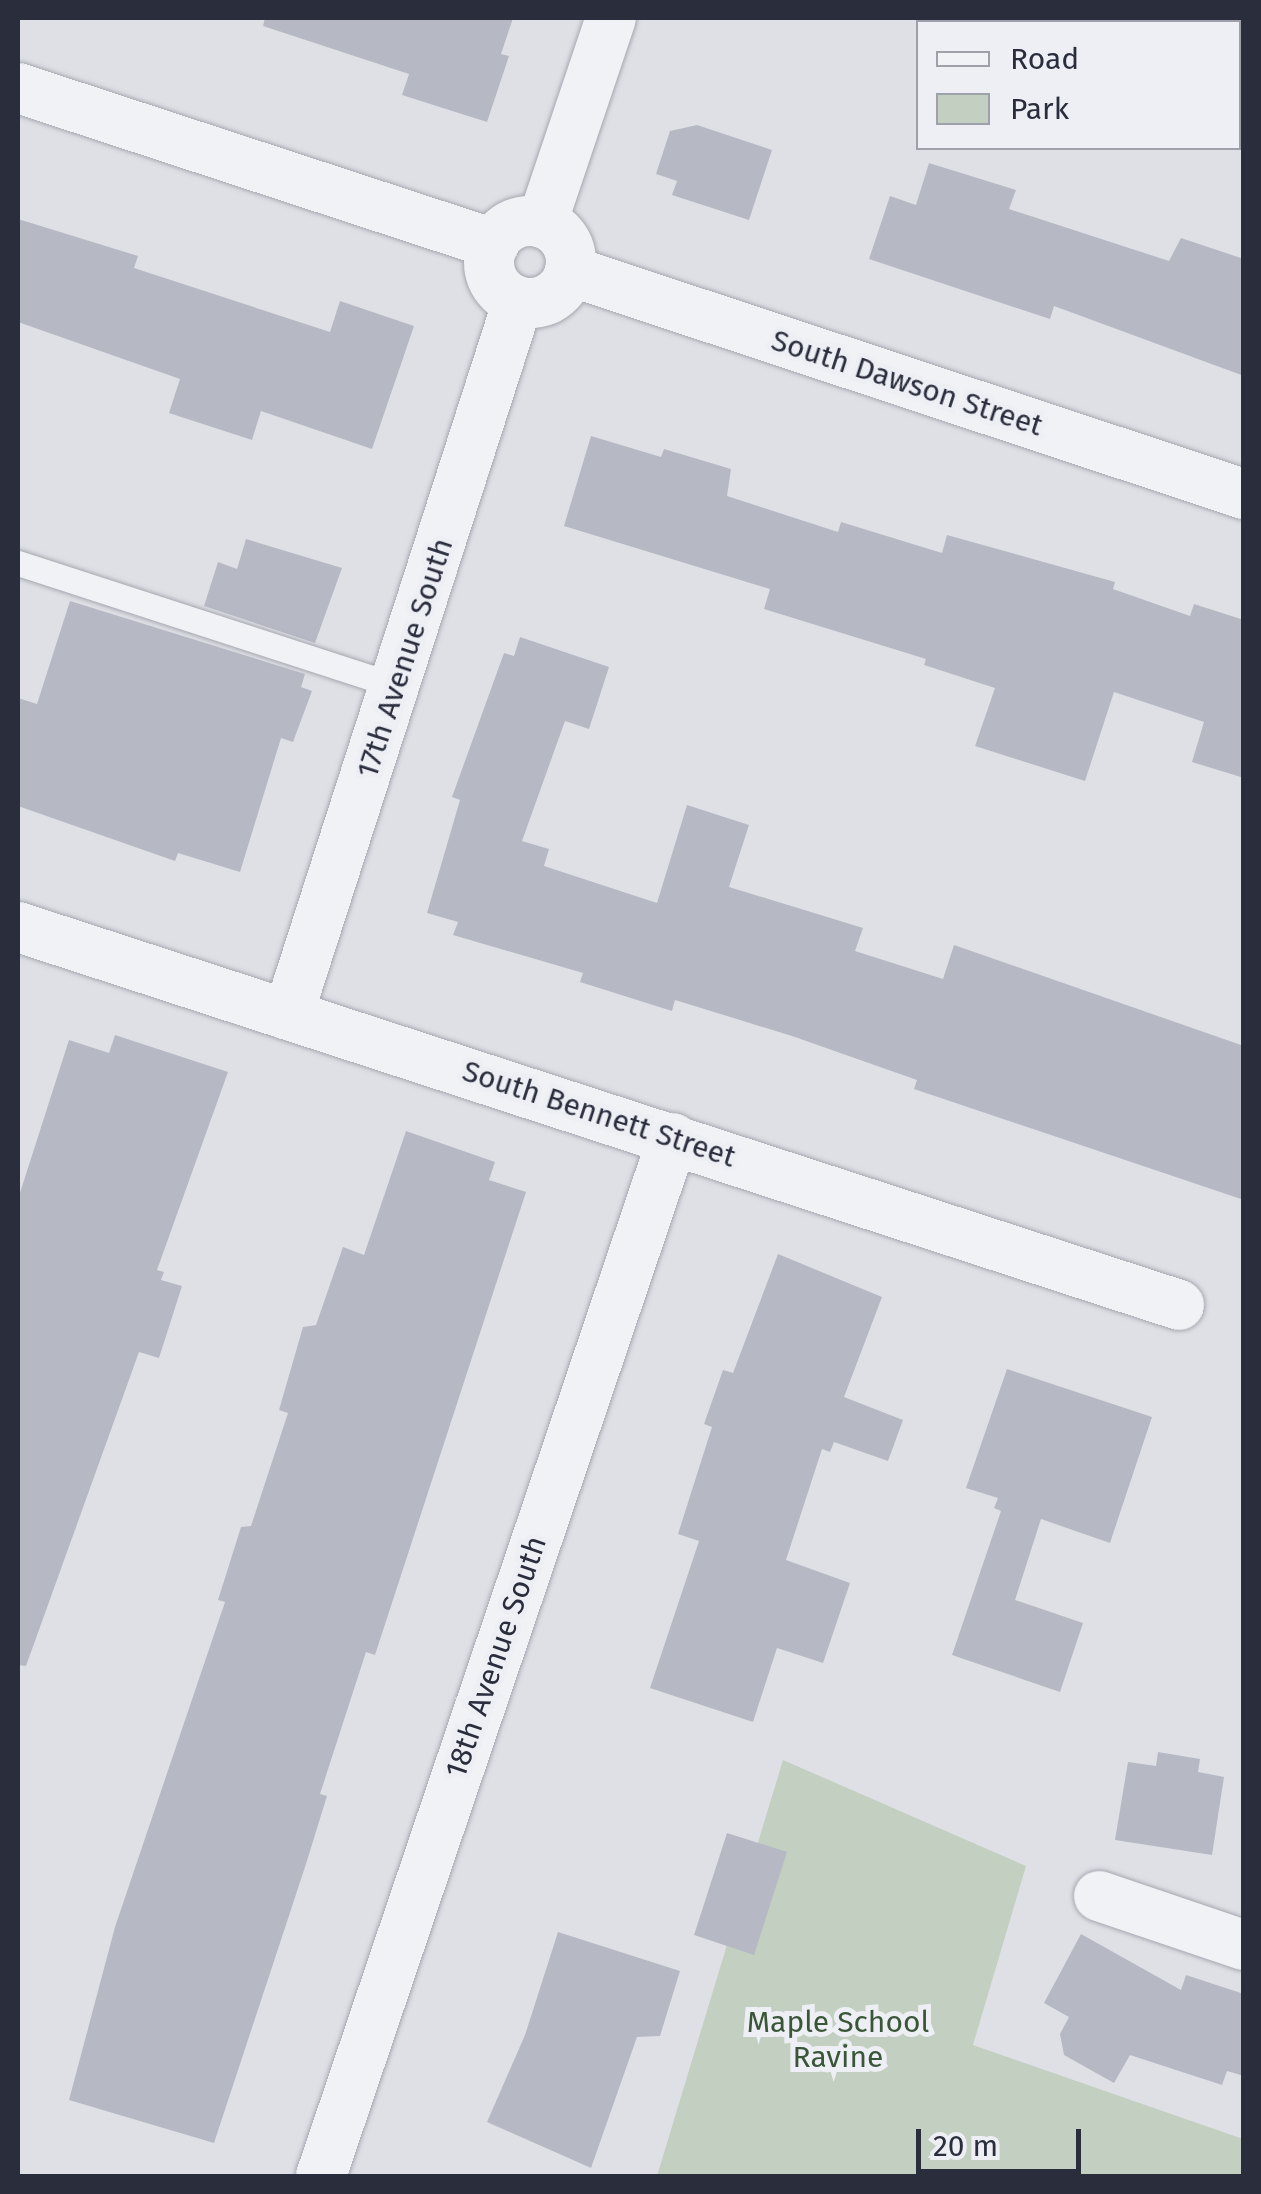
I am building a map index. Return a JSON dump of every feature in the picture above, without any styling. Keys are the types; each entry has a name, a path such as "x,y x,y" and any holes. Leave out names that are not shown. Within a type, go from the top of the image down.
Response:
{"street":[{"path":"542,223 611,18"},
{"path":"18,88 494,244"},
{"path":"542,223 565,239 570,271 548,299 518,300 493,279 494,244 515,224 542,223"},
{"name":"South Dawson Street","path":"570,271 1244,494"},
{"name":"17th Avenue South","path":"288,1014 518,300"},
{"name":"South Bennett Street","path":"18,926 1179,1305"},
{"name":"18th Avenue South","path":"321,2176 673,1138"},
{"path":"1098,1896 1244,1945"}],"lane":[{"path":"18,564 396,686"}],"green space":[{"name":"Maple School Ravine","path":"783,1760 1026,1866 973,2045 1243,2139 1243,2176 657,2176"}],"building":[{"path":"265,18 513,18 501,54 509,56 487,122 402,95 409,74 263,26"},
{"path":"697,125 772,150 749,220 672,195 677,181 656,174 670,131"},
{"path":"929,163 1016,190 1009,209 1169,261 1181,238 1244,259 1244,376 1054,306 1050,319 869,259 890,196 916,205"},
{"path":"18,219 138,256 134,268 330,332 340,301 414,326 372,449 261,411 252,440 169,413 180,379 18,322"},
{"path":"591,436 661,457 664,449 731,469 727,496 838,532 841,522 942,553 947,535 1115,582 1113,589 1190,616 1194,604 1244,620 1244,778 1192,762 1204,722 1114,692 1085,781 975,746 995,688 924,665 926,659 764,609 770,589 564,526"},
{"path":"246,539 342,568 315,643 204,606 218,562 237,569"},
{"path":"70,601 305,674 301,687 312,691 293,742 281,738 240,872 178,853 175,861 18,806 18,698 37,704"},
{"path":"520,637 609,667 589,729 565,721 522,841 549,849 544,866 657,903 687,805 749,825 729,887 863,928 855,951 943,979 954,945 1244,1046 1244,1200 914,1089 917,1080 792,1036 675,1000 672,1011 580,982 583,973 453,935 458,922 427,913 460,800 452,797 504,653 514,656"},
{"path":"115,1035 228,1072 157,1270 164,1272 161,1280 182,1286 159,1358 139,1352 26,1666 18,1665 18,1199 69,1040 109,1053"},
{"path":"406,1131 495,1162 489,1180 526,1192 375,1655 366,1652 320,1794 327,1796 306,1864 214,2143 69,2100 115,1927 225,1602 218,1600 241,1527 251,1526 288,1413 279,1410 303,1327 316,1325 343,1247 364,1255"},
{"path":"778,1254 882,1297 844,1397 903,1420 888,1461 834,1442 830,1452 822,1449 786,1560 850,1583 823,1663 777,1648 753,1722 650,1688 699,1541 678,1534 712,1427 704,1424 723,1370 733,1373"},
{"path":"1007,1369 1152,1417 1110,1543 1041,1519 1015,1600 1083,1623 1060,1692 952,1655 1001,1511 994,1508 998,1498 966,1488"},
{"path":"1158,1752 1200,1759 1198,1772 1224,1777 1212,1855 1115,1840 1128,1762 1156,1766"},
{"path":"727,1833 787,1852 754,1955 694,1935"},
{"path":"558,1932 680,1971 660,2036 637,2037 591,2168 487,2122 525,2035"},
{"path":"1081,1934 1181,1990 1186,1975 1244,1994 1244,2076 1227,2071 1222,2085 1130,2055 1114,2083 1064,2055 1060,2034 1069,2017 1044,2003"}]}
